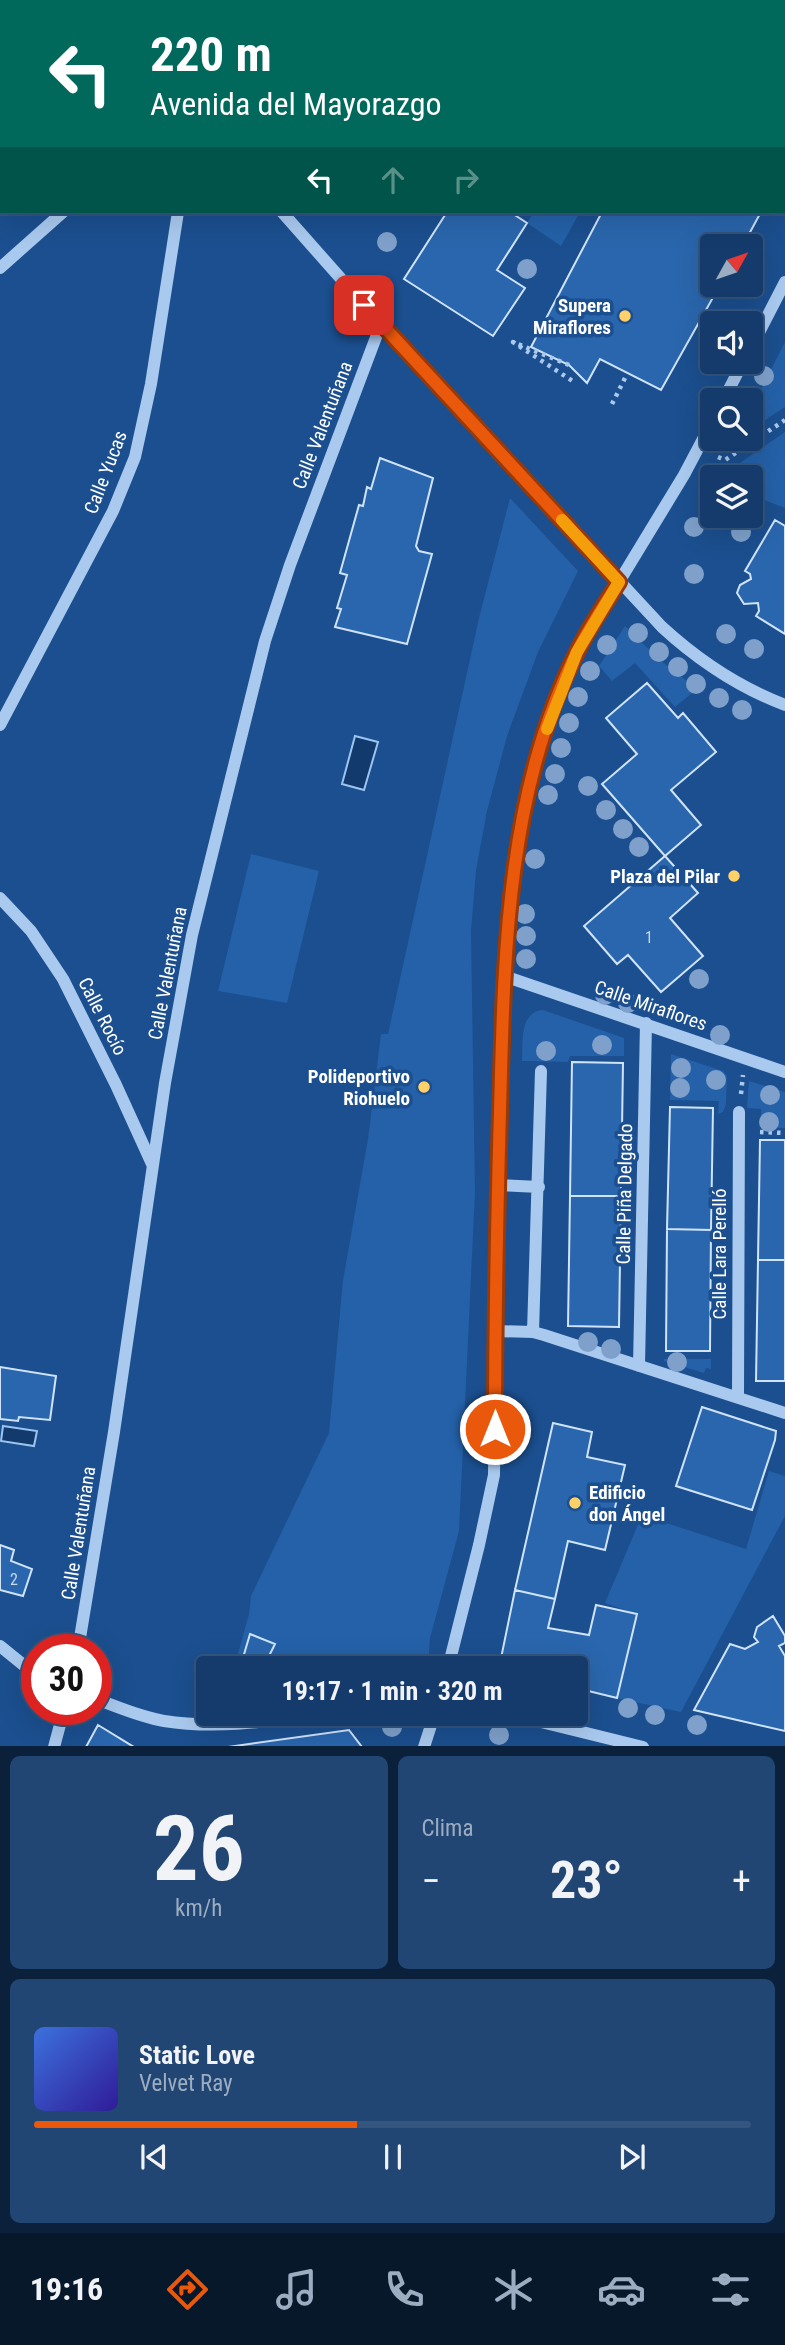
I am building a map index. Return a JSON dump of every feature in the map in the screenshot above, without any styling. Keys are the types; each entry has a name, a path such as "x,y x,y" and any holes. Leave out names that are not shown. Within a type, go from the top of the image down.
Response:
{"street":[{"path":"0,268 62,214"},
{"name":"Calle Yucas","path":"0,724 113,511 135,457 151,384 178,214"},
{"path":"284,214 381,324 662,627 699,659 746,688 785,705"},
{"path":"763,325 785,282"},
{"name":"Calle Valentuñana","path":"81,1634 114,1432 164,1083 192,935 265,641 290,565 381,324"},
{"path":"451,1656 494,1475 504,976 518,849 536,764 563,684 577,652 700,444"},
{"name":"Calle Rocío","path":"0,898 31,931 63,979 152,1164"},
{"name":"Calle Miraflores","path":"504,976 785,1072"},
{"name":"Calle Piña Delgado","path":"639,1366 646,1023"},
{"path":"533,1332 541,1071"},
{"name":"Calle Lara Perelló","path":"738,1396 739,1112"},
{"path":"498,1185 539,1187"},
{"path":"496,1331 533,1332 785,1413"},
{"path":"0,1646 21,1663"},
{"path":"112,1705 164,1721 196,1724"},
{"path":"54,1746 60,1725"},
{"path":"424,1746 431,1726"},
{"path":"559,1726 643,1746"}],"path":[{"path":"569,365 513,342 574,382"},
{"path":"612,404 626,374"},
{"path":"718,457 725,460 785,420"},
{"path":"760,1132 785,1133"}],"shaded area":[{"path":"533,214 579,214 561,246 527,223"},
{"path":"785,342 785,407 763,421 762,388"},
{"path":"785,432 785,508 763,500 763,465 737,465 757,451 763,451 763,447"},
{"name":"Polideportivo Riohuelo","path":"510,498 578,571 538,652 507,736 487,811 476,870 471,931 475,1192 459,1531 430,1638 429,1656 237,1656 251,1596 329,1433 343,1280 368,1139 381,1034 388,1034 479,618"},
{"path":"625,626 660,660 697,689 675,707 635,663 612,681 599,666"},
{"path":"355,736 378,742 364,790 342,784"},
{"path":"251,854 319,871 287,1003 218,991"},
{"path":"543,1010 624,1038 624,1056 570,1056 568,1062 522,1061 526,1022 535,1012"},
{"path":"671,1054 723,1071 727,1076 723,1112 718,1114 719,1101 670,1100"},
{"path":"749,1081 785,1092 785,1128 761,1128 761,1109 747,1108"},
{"path":"664,1359 711,1359 711,1369 706,1368 704,1373"},
{"path":"3,1426 37,1431 34,1446 1,1441"},
{"path":"769,1471 785,1476 785,1516 681,1712 617,1698 637,1614 605,1603 642,1515 746,1549"}],"building":[{"path":"446,214 513,214 527,223 497,270 525,288 493,336 404,279"},
{"name":"Supera Miraflores","path":"601,214 760,214 749,234 700,234 700,298 713,298 705,311 700,311 700,321 661,390 600,359 587,383 569,365 531,347"},
{"path":"380,458 433,478 416,546 419,551 432,554 407,644 335,627 341,609 337,608 347,575 340,573 359,505 363,506 367,487 371,489"},
{"path":"775,520 785,526 785,634 756,616 759,611 758,603 744,604 737,593 740,585 751,579 750,574 745,571"},
{"path":"647,683 678,718 683,713 716,752 671,790 701,825 665,856 602,784 637,754 606,718"},
{"path":"665,856 698,893 670,918 703,956 661,992 628,955 617,964 584,926"},
{"path":"572,1062 623,1063 621,1196 570,1196"},
{"path":"670,1107 713,1108 711,1230 667,1229"},
{"path":"760,1140 785,1140 785,1260 758,1260"},
{"path":"570,1196 621,1196 619,1327 568,1326"},
{"path":"667,1229 711,1230 710,1351 666,1351"},
{"path":"758,1260 785,1260 785,1381 756,1381"},
{"path":"0,1367 56,1376 50,1420 19,1417 18,1421 0,1419"},
{"path":"702,1407 776,1431 752,1510 676,1486"},
{"name":"Edificio don Ángel","path":"553,1423 592,1432 587,1457 625,1465 605,1550 568,1541 555,1599 515,1590"},
{"path":"0,1545 14,1550 11,1561 32,1569 23,1596 0,1590"},
{"path":"515,1590 555,1599 548,1628 589,1635 596,1605 637,1614 617,1698 588,1691 588,1656 501,1656"},
{"path":"773,1616 785,1636 785,1643 779,1646 785,1656 785,1731 694,1710 730,1644 745,1649 758,1642 754,1637 757,1627"},
{"path":"250,1634 275,1644 269,1656 244,1656"},
{"path":"98,1725 132,1746 87,1746"},
{"path":"349,1730 361,1746 235,1746"}],"slow traffic":[{"path":"547,729 577,652 619,582 562,520"}],"place":[{"name":"Supera Miraflores","path":"625,316"},
{"name":"Plaza del Pilar","path":"734,876"},
{"name":"Polideportivo Riohuelo","path":"424,1087"},
{"name":"Edificio don Ángel","path":"575,1503"}],"route":[{"path":"364,305 619,582 589,630 563,684 536,764 518,849 504,976 495,1429"}]}
